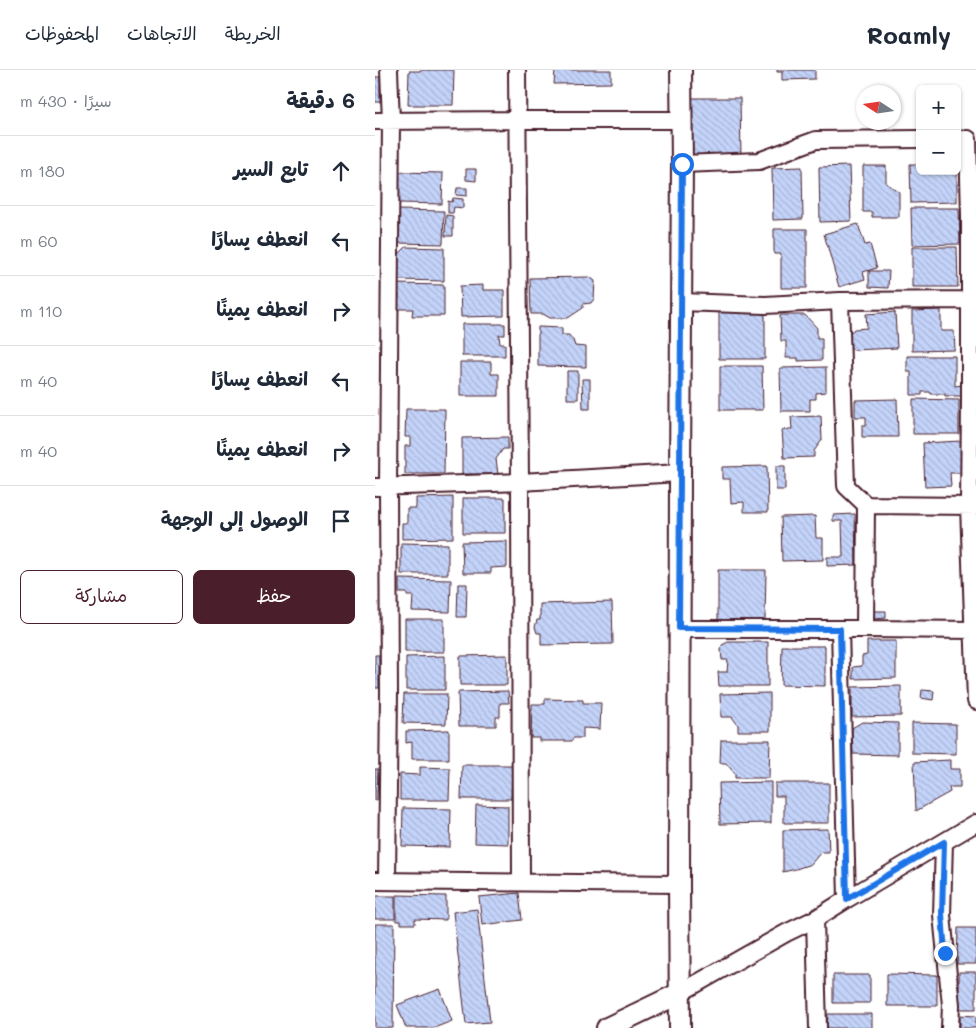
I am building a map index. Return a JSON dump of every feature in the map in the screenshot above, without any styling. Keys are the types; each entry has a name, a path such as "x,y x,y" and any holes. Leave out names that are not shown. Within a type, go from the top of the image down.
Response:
{"street":[{"path":"389,70 383,122 382,486 389,702 381,881 679,884"},
{"path":"517,70 521,882"},
{"path":"680,1028 679,473 681,70"},
{"path":"383,122 681,120"},
{"path":"967,138 973,300 971,400 976,701"},
{"path":"682,164 759,161 816,140 916,139"},
{"path":"681,302 765,305 840,301 973,300"},
{"path":"840,301 846,486 866,504 972,506"},
{"path":"382,486 520,482 679,473"},
{"path":"865,630 866,504"},
{"path":"679,628 975,630"},
{"path":"840,629 847,899"},
{"path":"607,1028 680,993 815,919 976,823"},
{"path":"944,842 942,914 951,1005 950,1028"},
{"path":"815,919 819,1028"}],"building":[{"path":"454,70 453,105 408,105 409,71"},
{"path":"555,70 611,70 611,83 554,84"},
{"path":"777,70 815,70 815,79 782,80 782,72 777,72"},
{"path":"375,77 380,77 380,102 375,102"},
{"path":"686,98 740,98 741,157 686,157"},
{"path":"910,164 916,164 916,175 957,175 957,202 911,203"},
{"path":"849,166 851,221 820,222 819,167"},
{"path":"863,166 886,166 886,183 899,192 899,217 872,217 872,212 863,212"},
{"path":"802,167 803,219 773,220 772,168"},
{"path":"466,169 476,169 476,181 466,180"},
{"path":"399,172 443,173 442,204 399,203"},
{"path":"457,188 467,188 467,196 456,195"},
{"path":"453,198 463,199 463,208 454,207 453,213 448,213 448,201 452,202"},
{"path":"911,208 959,208 960,244 912,245"},
{"path":"398,210 444,211 443,244 397,243"},
{"path":"446,215 453,216 453,236 445,236"},
{"path":"858,224 865,245 870,244 877,268 863,272 865,279 839,287 824,234"},
{"path":"774,229 807,229 807,288 781,288 781,254 774,254"},
{"path":"406,247 444,248 444,281 397,280 398,255"},
{"path":"912,247 957,247 958,287 912,287"},
{"path":"869,271 889,271 888,288 869,287"},
{"path":"590,277 595,281 594,299 591,303 583,304 583,308 568,318 550,318 543,314 531,314 530,278"},
{"path":"397,284 444,285 444,316 412,316 413,309 398,309 399,294 396,292"},
{"path":"483,285 483,290 504,290 504,316 461,317 460,286"},
{"path":"765,310 765,359 719,359 719,311"},
{"path":"941,310 941,331 954,331 955,350 912,351 912,311"},
{"path":"895,312 897,348 853,350 848,344 847,336 854,329 867,328 866,314"},
{"path":"780,315 805,315 817,328 817,338 822,338 822,360 798,361 798,358 786,358 786,341 781,341"},
{"path":"462,324 505,324 505,335 499,335 500,344 505,344 505,356 462,356"},
{"path":"538,327 562,328 562,335 569,335 575,346 586,347 586,367 538,366"},
{"path":"907,356 955,356 955,386 963,385 963,396 945,396 945,394 931,394 930,392 922,392 922,395 911,395 911,372 907,372"},
{"path":"460,362 491,362 491,374 499,374 499,396 460,396"},
{"path":"720,366 762,366 763,410 720,410"},
{"path":"826,367 826,392 816,393 816,399 810,399 810,411 781,411 780,368"},
{"path":"567,371 578,371 578,399 567,399"},
{"path":"582,379 590,379 590,409 583,409"},
{"path":"897,399 898,437 862,437 862,425 866,425 866,417 855,417 855,400"},
{"path":"913,399 959,400 959,434 913,434"},
{"path":"406,409 445,409 444,474 405,474 405,446 410,446 410,437 405,437"},
{"path":"821,416 822,440 814,451 814,457 784,458 782,430 792,429 791,417"},
{"path":"508,437 508,449 503,449 496,459 498,474 462,474 462,438"},
{"path":"961,441 962,473 950,473 951,486 925,487 923,443"},
{"path":"767,466 768,512 744,512 744,502 731,503 730,479 722,479 722,467"},
{"path":"776,466 785,466 785,490 776,490"},
{"path":"453,497 453,538 402,539 402,523 407,523 407,508 416,508 416,498"},
{"path":"463,498 505,498 505,533 463,533"},
{"path":"855,514 856,565 827,566 827,557 843,557 842,521 833,521 833,515"},
{"path":"815,516 816,538 823,538 823,560 782,561 781,517"},
{"path":"507,541 507,567 491,568 491,573 463,573 462,542"},
{"path":"401,543 448,544 448,574 401,574"},
{"path":"718,570 766,570 765,621 718,621"},
{"path":"399,579 451,580 450,612 412,611 413,596 407,596 407,593 399,593"},
{"path":"458,584 467,584 466,617 457,617"},
{"path":"612,602 613,644 541,645 541,633 537,633 535,627 537,620 540,620 540,604"},
{"path":"874,611 886,611 886,618 874,619"},
{"path":"405,619 444,619 444,652 405,652"},
{"path":"867,641 896,641 896,678 853,679 853,667 862,666 862,656 867,655"},
{"path":"728,642 768,642 768,686 719,686 718,672 727,672 728,660 722,660 722,645"},
{"path":"782,646 825,646 825,686 781,685"},
{"path":"375,655 379,655 379,688 375,688"},
{"path":"507,655 507,685 460,685 460,656"},
{"path":"445,656 445,690 406,690 406,657"},
{"path":"901,686 901,716 852,717 852,687"},
{"path":"922,690 934,691 933,700 921,698"},
{"path":"508,691 509,703 500,703 500,717 496,717 496,726 459,726 458,692"},
{"path":"770,693 770,731 738,731 738,725 732,717 721,717 720,694"},
{"path":"404,694 447,694 446,724 403,723"},
{"path":"545,699 583,700 583,703 601,703 600,729 583,728 583,738 573,738 572,741 539,741 539,738 531,738 532,704 545,704"},
{"path":"862,722 898,723 898,755 853,754 852,728"},
{"path":"912,723 956,724 956,754 912,753"},
{"path":"449,730 449,759 412,759 412,742 406,743 406,731"},
{"path":"721,740 770,740 769,778 735,778 735,774 726,763 720,763"},
{"path":"950,760 950,769 960,769 960,787 949,787 950,792 916,811 914,762"},
{"path":"462,765 512,765 511,799 461,799"},
{"path":"420,767 450,768 449,800 400,800 400,774 420,775"},
{"path":"375,769 378,769 377,801 375,801"},
{"path":"771,782 771,823 720,824 719,783"},
{"path":"775,783 829,783 829,823 784,823 784,796 775,796"},
{"path":"476,805 508,806 508,844 475,843"},
{"path":"403,808 451,809 450,847 402,846"},
{"path":"828,829 829,852 821,852 811,864 783,872 783,830"},
{"path":"519,893 522,920 482,925 479,897"},
{"path":"396,895 446,896 446,920 415,919 415,924 401,924 401,921 396,921"},
{"path":"375,896 395,896 395,919 375,919"},
{"path":"477,909 490,1022 466,1024 453,912"},
{"path":"375,924 394,924 393,1028 375,1028"},
{"path":"958,928 976,928 976,964 957,964"},
{"path":"959,972 976,972 976,1009 959,1009"},
{"path":"887,974 937,975 937,1006 887,1006"},
{"path":"833,975 870,975 870,1003 833,1003"},
{"path":"440,989 452,1021 434,1028 406,1028 397,1005"},
{"path":"828,1014 872,1014 872,1028 827,1028"},
{"path":"960,1015 976,1016 976,1028 960,1028"}],"route":[{"path":"682,164 679,628 840,629 847,899 944,842 942,914 945,953"}]}
